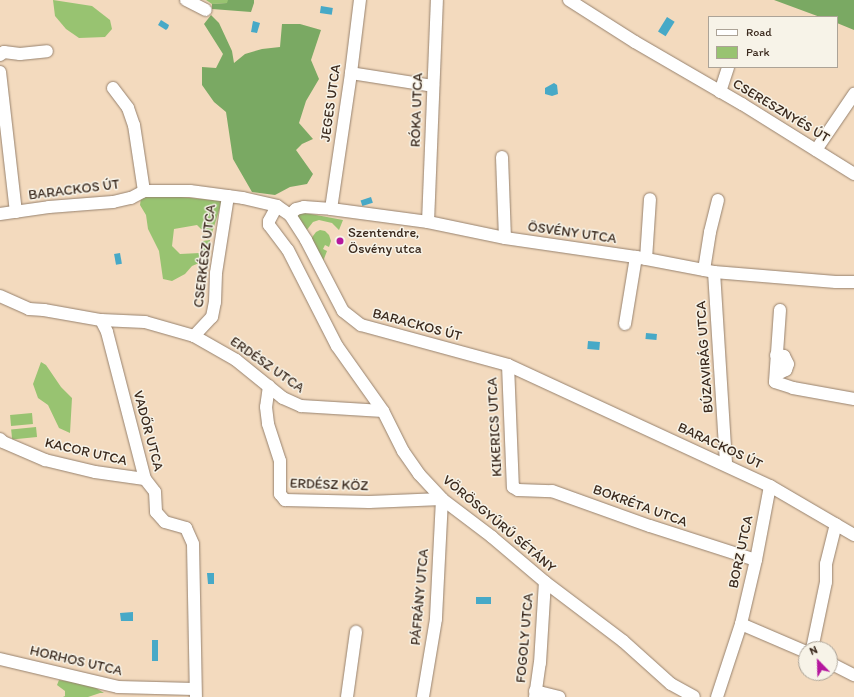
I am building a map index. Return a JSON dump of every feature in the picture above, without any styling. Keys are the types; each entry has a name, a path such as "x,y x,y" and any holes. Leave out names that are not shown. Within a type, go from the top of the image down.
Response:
{"street":[{"path":"186,0 206,10"},
{"name":"JEGES UTCA","path":"331,209 360,0"},
{"name":"RÓKA UTCA","path":"428,222 437,0"},
{"name":"CSERESZNYÉS ÚT","path":"569,0 634,42 720,92 854,174"},
{"path":"0,55 4,52 20,54 46,51"},
{"path":"720,92 728,68"},
{"path":"0,72 16,212"},
{"path":"351,73 433,86"},
{"path":"113,88 128,108 134,125 144,191"},
{"path":"816,150 854,94"},
{"path":"502,156 505,238"},
{"name":"BARACKOS ÚT","path":"0,214 50,207 112,202 131,198 144,191 190,192 228,196 277,206 290,215 306,240 335,298 343,311 352,320 373,330 508,365 770,486 854,535"},
{"name":"CSERKÉSZ UTCA","path":"194,336 212,317 216,273 228,196"},
{"path":"625,324 641,258 650,199"},
{"name":"BÚZAVIRÁG UTCA","path":"718,200 710,232 709,271 726,465"},
{"name":"VÖRÖSGYŰRŰ SÉTÁNY","path":"277,206 269,221 270,225 288,250 337,346 383,411 403,451 419,474 442,499 492,537 545,582 623,641 672,684 694,697"},
{"name":"ÖSVÉNY UTCA","path":"290,215 296,209 304,207 331,209 428,222 505,238 641,258 709,271 836,282 854,282"},
{"name":"ERDÉSZ UTCA","path":"0,296 29,310 44,310 101,320 145,322 194,336 236,360 283,398 301,406 383,411"},
{"path":"780,310 776,355 776,384 854,399"},
{"name":"VADŐR UTCA","path":"101,320 107,332 145,479 155,492 156,512 165,522 186,528 193,544 195,693"},
{"name":"KIKERICS UTCA","path":"508,365 513,487"},
{"name":"ERDÉSZ KÖZ","path":"269,386 266,407 268,424 280,461 280,494 285,500 369,502 442,499"},
{"name":"KACOR UTCA","path":"0,439 3,442 45,460 95,472 145,479"},
{"name":"BORZ UTCA","path":"717,697 741,624 756,560 770,486"},
{"name":"BOKRÉTA UTCA","path":"513,487 518,490 552,491 656,528 756,560"},
{"name":"PÁFRÁNY UTCA","path":"423,697 436,619 442,499"},
{"path":"814,641 826,582 826,564 836,524"},
{"name":"FOGOLY UTCA","path":"535,694 540,663 545,582"},
{"path":"741,624 798,649"},
{"path":"347,697 356,632"},
{"name":"HORHOS UTCA","path":"0,659 118,687 195,693"},
{"path":"838,667 854,675"},
{"path":"535,694 559,697"}],"green space":[{"path":"53,0 92,6 110,20 112,29 105,37 79,38 66,29 55,16"},
{"path":"206,0 228,0 228,3 212,4"},
{"path":"228,0 254,0 254,3 251,12 212,9 212,4 227,3"},
{"path":"774,0 854,0 854,30 838,23 838,16 817,16"},
{"path":"211,15 219,23 232,51 234,63 245,54 262,49 280,47 282,24 300,24 321,30 311,60 319,79 306,101 299,123 313,139 302,144 296,150 313,174 307,184 290,187 275,195 252,192 233,159 226,112 214,102 202,85 202,67 216,68 223,54 204,24"},
{"path":"150,194 222,201 212,233 201,229 197,225 174,229 172,246 180,254 200,253 203,241 210,240 208,265 199,263 192,266 185,274 172,281 163,279 159,251 148,229 146,215 140,205 141,198"},
{"path":"300,212 343,220 339,230 332,223 319,220 313,222 306,231 299,222 297,213"},
{"path":"320,230 325,231 329,235 331,241 329,247 325,245 323,249 327,251 322,264 310,240 316,232"},
{"path":"41,362 46,365 61,387 72,398 70,433 59,428 48,405 38,398 33,384"},
{"path":"32,413 33,424 11,426 10,415"},
{"path":"36,427 37,437 12,440 11,430"},
{"path":"59,680 91,685 104,693 88,697 63,697 65,696 65,691 57,685"}],"water":[{"path":"321,6 333,8 332,15 320,13"},
{"path":"667,17 675,22 666,36 658,31"},
{"path":"161,20 169,25 166,30 158,25"},
{"path":"253,21 260,23 257,33 251,32"},
{"path":"554,83 557,85 558,94 552,96 545,94 545,88"},
{"path":"371,197 373,203 362,206 361,200"},
{"path":"120,253 122,264 116,265 114,254"},
{"path":"646,333 657,334 656,340 645,339"},
{"path":"588,341 600,342 599,350 587,349"},
{"path":"207,573 214,573 214,584 208,584"},
{"path":"476,597 491,597 491,604 476,604"},
{"path":"133,612 133,621 121,621 120,613"},
{"path":"152,640 158,640 158,661 152,661"}],"place":[{"name":"Szentendre, Ösvény utca","path":"340,241"}]}
